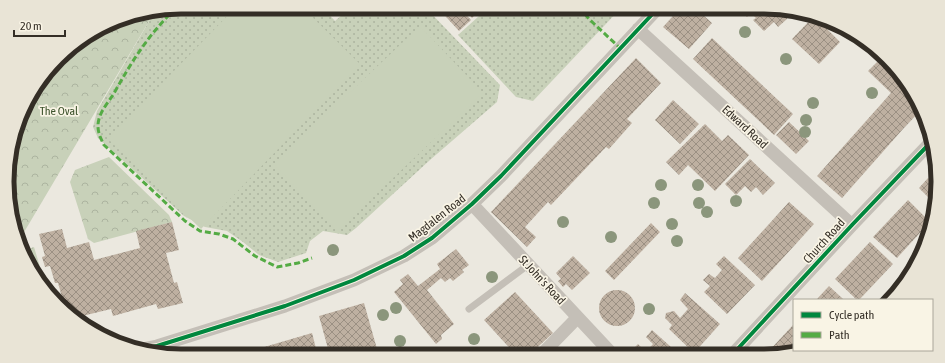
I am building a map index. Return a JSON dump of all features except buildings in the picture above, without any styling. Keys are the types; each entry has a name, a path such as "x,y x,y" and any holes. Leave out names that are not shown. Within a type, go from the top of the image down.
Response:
{"street":[{"name":"Magdalen Road","path":"161,348 285,306 354,280 404,256 432,238 472,204 501,176 652,14"},
{"name":"Edward Road","path":"638,29 852,225"},
{"name":"Church Road","path":"744,349 852,225 927,146"},
{"name":"St John's Road","path":"472,204 607,349"},
{"path":"547,349 577,318"}],"lane":[{"path":"468,309 528,265"}],"green space":[{"path":"171,14 328,14 335,21 343,14 432,14 500,85 497,102 430,160 356,228 347,235 323,231 310,241 306,253 278,262 259,255 227,231 205,227 184,216 98,138 93,127 97,111 152,16"},
{"path":"229,14 309,14 360,64 201,229 108,139"},
{"path":"481,14 615,14 533,101 516,97 458,35"},
{"name":"The Oval","path":"152,17 23,234 15,203 15,160 23,128 36,98 42,88 63,63 88,42 107,31"},
{"path":"420,26 483,93 337,231 274,164"},
{"path":"109,157 169,215 172,222 94,243 88,239 70,182 75,170"},
{"path":"34,247 43,276 31,256 28,249"}],"marked path":[{"path":"170,14 141,49 101,113 98,123 98,130 104,145 185,221 200,231 219,234 233,239 255,256 277,267 298,263 312,258"},
{"path":"585,14 620,48"}],"cycle path":[{"path":"153,347 285,306 354,280 404,256 432,238 472,204 501,176 652,14"},
{"path":"738,349 927,146"}]}
